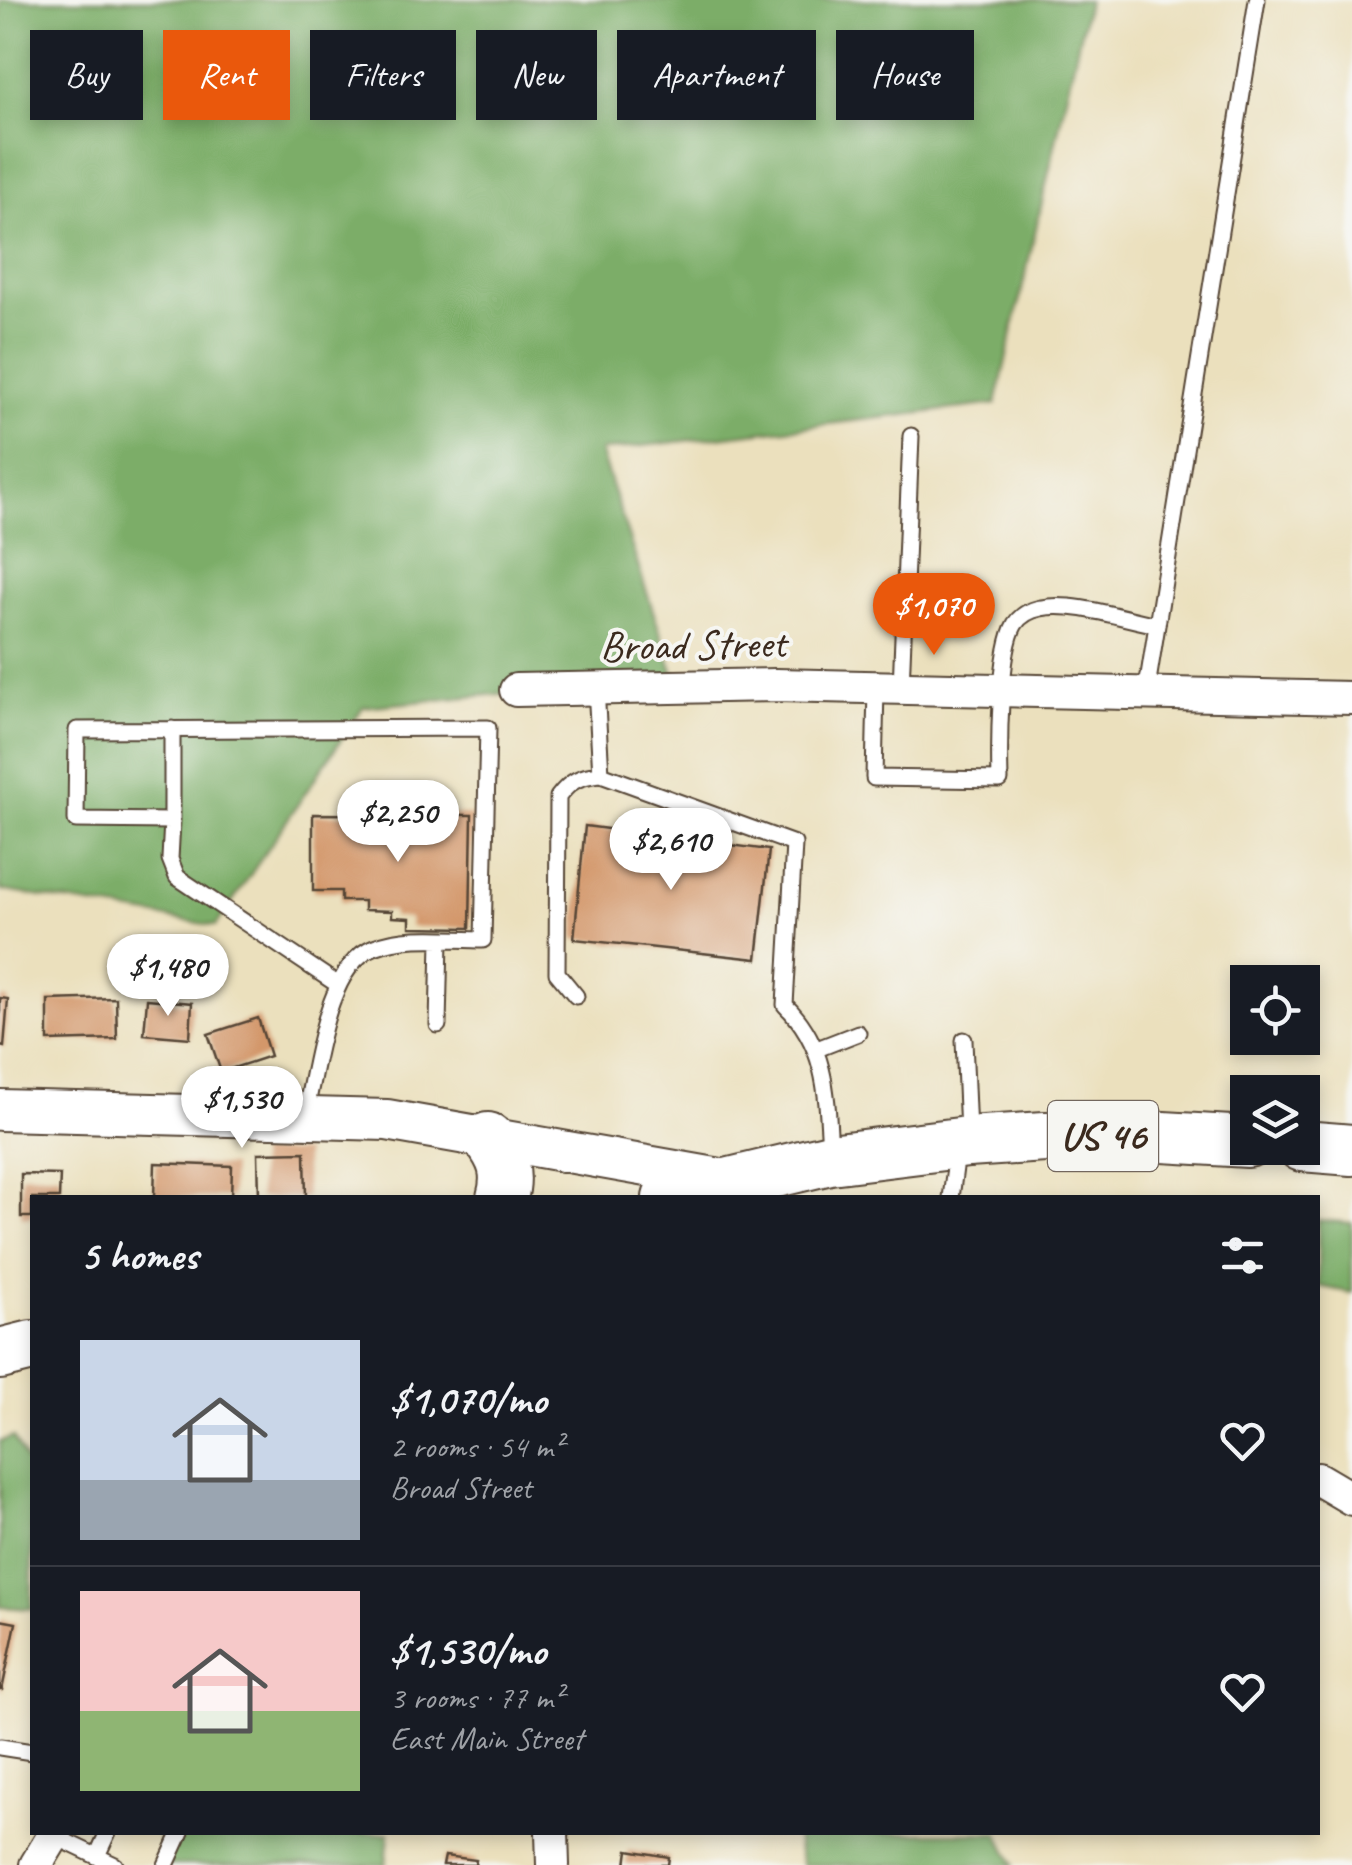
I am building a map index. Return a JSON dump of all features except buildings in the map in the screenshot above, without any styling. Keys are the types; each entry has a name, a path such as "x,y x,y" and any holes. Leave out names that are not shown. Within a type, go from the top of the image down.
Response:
{"main road":[{"name":"US 46","path":"694,1195 738,1190 830,1159 963,1143 1146,1136 1230,1141"},
{"path":"488,1138 504,1158 503,1195"},
{"path":"1320,1147 1352,1150"},
{"path":"0,1354 30,1346"}],"street":[{"name":"Broad Street","path":"516,690 776,685 1352,698"},
{"path":"0,1110 386,1120 738,1190"},
{"path":"1320,1480 1352,1499"},
{"path":"36,1865 54,1835"},
{"path":"552,1835 553,1865"}],"lane":[{"path":"1146,694 1257,0"},
{"path":"911,436 888,688 874,778 1000,780 1003,691 1010,636 1024,614 1061,607 1157,625"},
{"path":"596,688 601,774"},
{"path":"172,821 76,820 77,730 488,728 483,940 402,940 370,948 358,958 338,984 304,1118"},
{"path":"172,730 170,860 177,877 338,984"},
{"path":"576,996 556,973 558,797 569,782 582,775 601,774 794,844 785,1005 802,1022 817,1049 827,1102 830,1159"},
{"path":"438,1025 440,940"},
{"path":"817,1049 858,1033"},
{"path":"953,1195 963,1143 964,1040"},
{"path":"0,1747 30,1752"},
{"path":"57,1835 114,1865"},
{"path":"97,1856 107,1835"},
{"path":"166,1865 180,1835"}],"green space":[{"path":"0,0 1088,0 996,404 600,451 675,677 363,707 216,926 0,890"},
{"path":"1320,1220 1352,1223 1352,1293 1320,1286"},
{"path":"13,1437 30,1467 30,1609 0,1607 0,1441"},
{"path":"159,1835 389,1835 386,1865 170,1865"},
{"path":"795,1835 999,1835 1014,1865 802,1865"}]}
